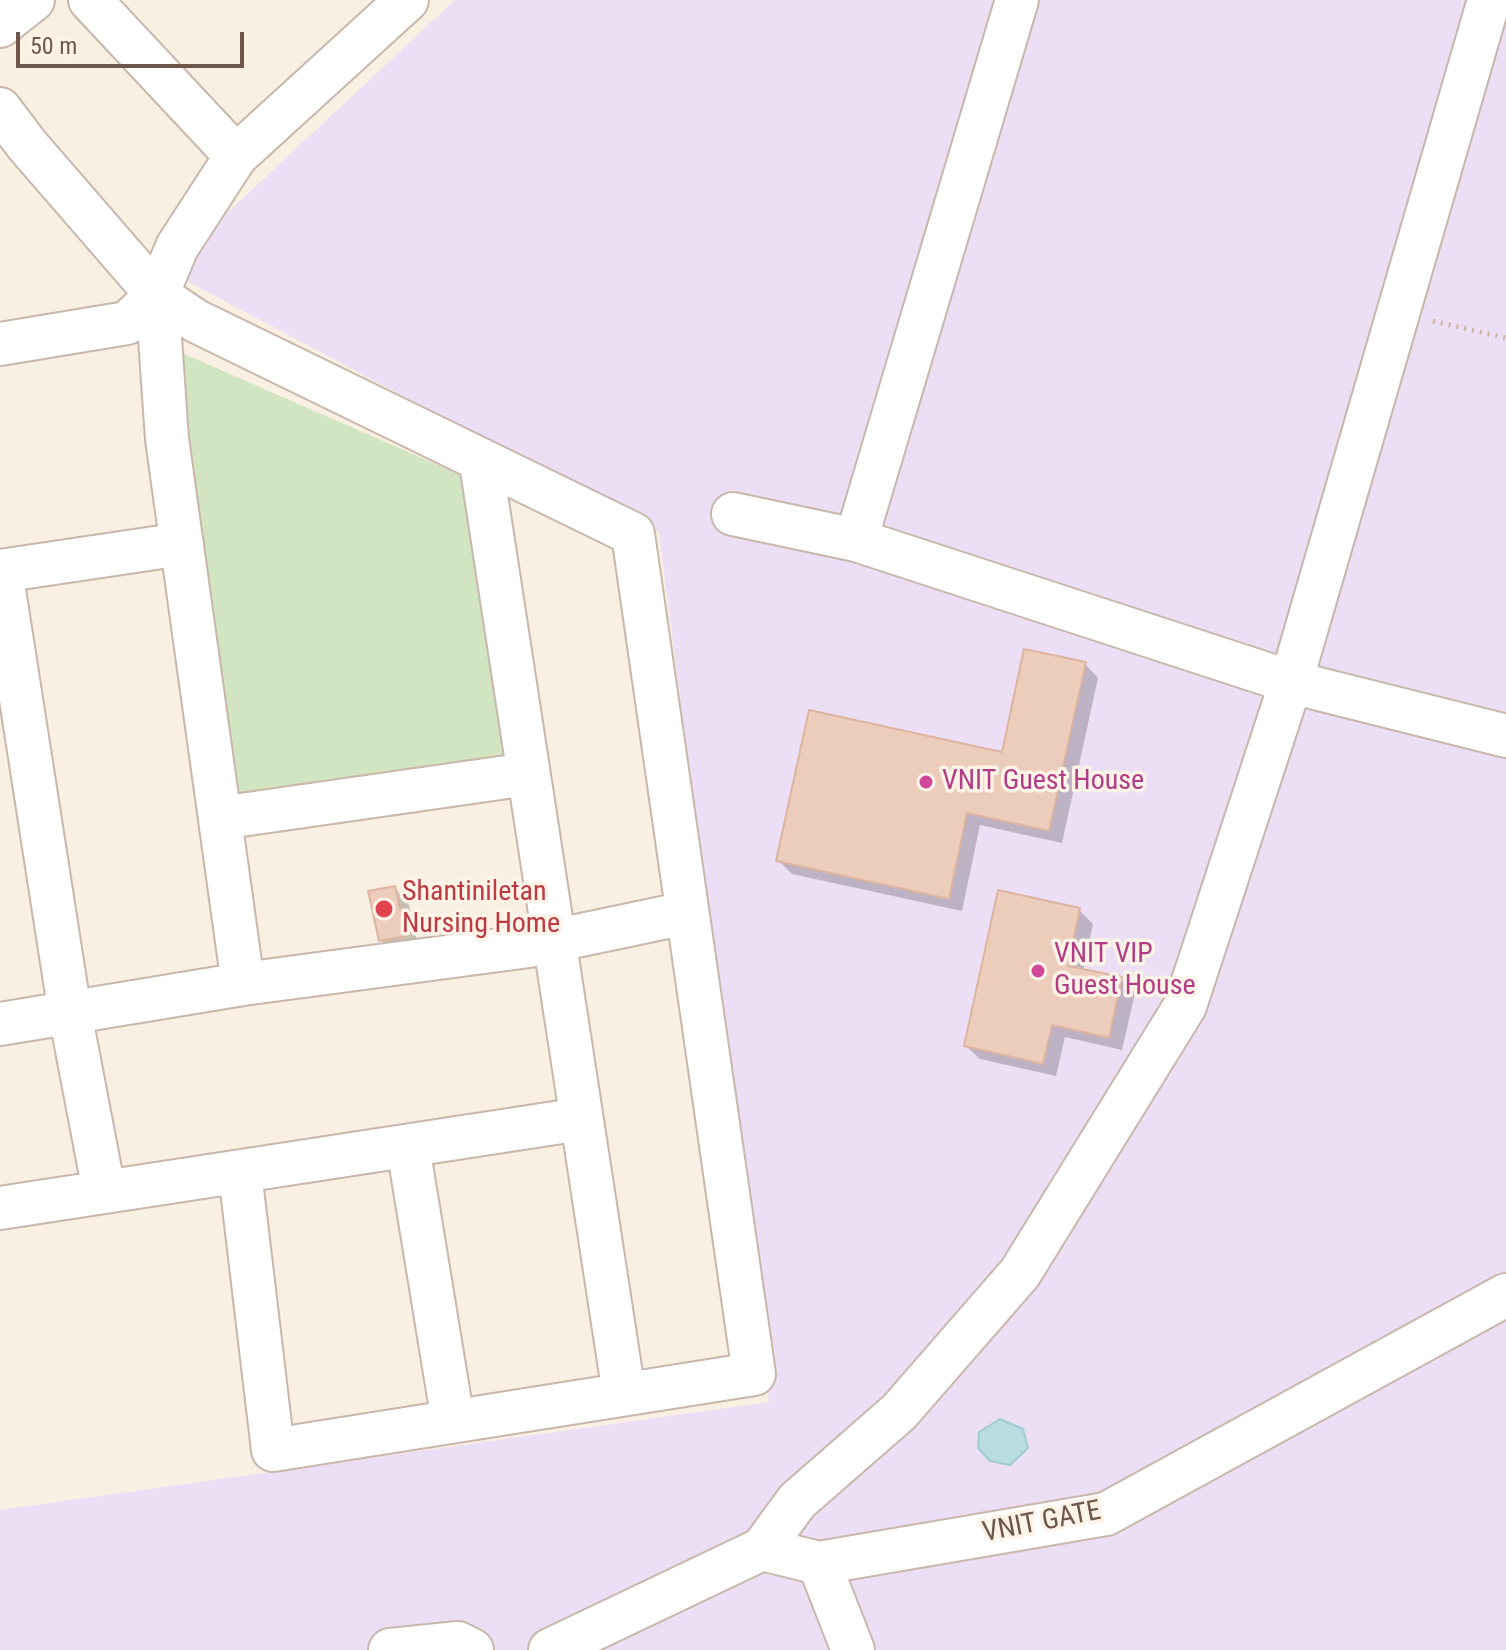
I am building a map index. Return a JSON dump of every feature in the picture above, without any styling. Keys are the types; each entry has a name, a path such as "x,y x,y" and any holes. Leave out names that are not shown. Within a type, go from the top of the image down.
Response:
{"street":[{"path":"0,26 33,0"},
{"path":"90,0 236,156"},
{"path":"0,344 127,323 157,295 177,247 236,156 407,0"},
{"path":"856,540 1017,0"},
{"path":"550,1650 762,1549 797,1501 899,1412 1020,1273 1185,1006 1291,682 1489,0"},
{"path":"0,109 13,147 157,295 196,321 481,463 633,534 754,1374 273,1450 240,1173"},
{"path":"157,295 167,439 243,984"},
{"path":"481,463 624,1394"},
{"path":"733,514 856,540 1291,682 1506,736"},
{"path":"104,1191 70,1013 0,571 182,544"},
{"path":"220,818 528,774"},
{"path":"0,1024 243,984 553,941 686,913"},
{"path":"0,1208 581,1119"},
{"path":"408,1147 453,1421"},
{"name":"VNIT GATE","path":"762,1549 819,1563 1106,1514 1506,1295"},
{"path":"819,1563 853,1650"},
{"path":"390,1650 458,1643 472,1650"}],"path":[{"path":"1398,313 1506,338"}],"shaded area":[{"path":"455,0 1506,0 1506,1650 0,1650 0,1510 769,1402 659,532 166,270"}],"green space":[{"path":"159,343 470,479 514,765 231,804"}],"water":[{"path":"1000,1419 1023,1429 1028,1448 1010,1465 990,1461 978,1448 979,1432"}],"building":[{"name":"VNIT Guest House","path":"1024,649 1086,662 1049,831 967,813 949,899 776,861 809,710 1002,752"},
{"path":"395,886 406,936 379,941 368,891"},
{"name":"VNIT VIP Guest House","path":"998,890 1080,908 1068,966 1122,977 1109,1038 1052,1025 1043,1064 964,1046"}],"place":[{"name":"VNIT Guest House","path":"926,782"},
{"name":"Shantiniletan Nursing Home","path":"384,909"},
{"name":"VNIT VIP Guest House","path":"1038,971"}]}
